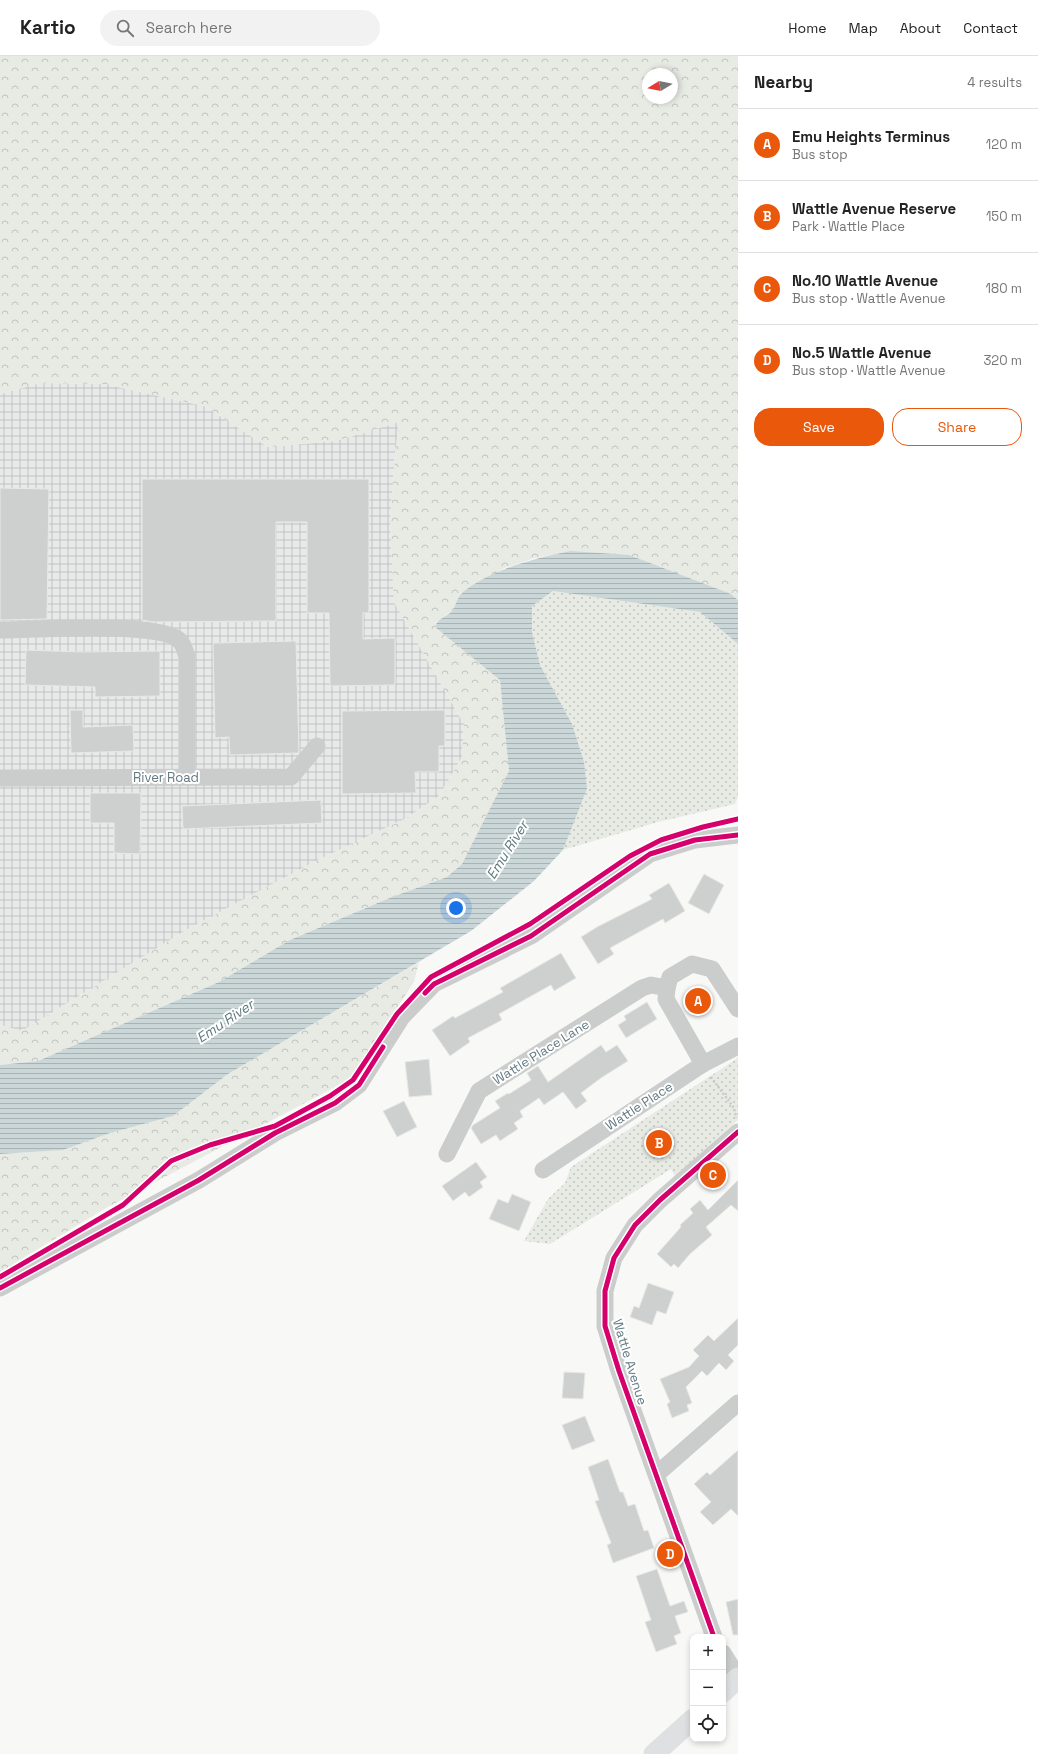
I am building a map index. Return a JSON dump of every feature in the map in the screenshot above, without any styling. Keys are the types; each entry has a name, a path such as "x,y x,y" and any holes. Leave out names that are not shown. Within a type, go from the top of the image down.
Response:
{"main road":[{"path":"726,1689 738,1678"},
{"path":"654,1754 690,1722"}],"street":[{"path":"0,630 131,628 169,634 180,640 187,656 187,777"},
{"name":"River Road","path":"0,778 291,777 317,746"},
{"path":"0,1288 199,1180 275,1133 335,1103 359,1084 402,1017 434,984 531,936 650,854 696,840 738,836"},
{"path":"703,1064 666,999 670,977 692,964 712,969 738,1009"},
{"name":"Wattle Place Lane","path":"447,1154 479,1091 642,988 651,985 667,988"},
{"name":"Wattle Place","path":"543,1170 703,1064 738,1046"},
{"name":"Wattle Avenue","path":"713,1634 619,1371 605,1326 605,1292 614,1258 635,1225 660,1200 738,1132"},
{"path":"657,1474 738,1404"},
{"path":"726,1658 738,1678"}],"path":[{"path":"714,1082 734,1108 738,1125"}],"shaded area":[{"path":"40,383 104,384 204,406 268,447 336,441 399,422 390,523 394,602 464,724 462,757 439,796 405,819 318,860 188,929 22,1031 0,1025 0,394"}],"green space":[{"path":"0,56 738,56 738,600 731,594 570,551 535,558 504,568 458,598 452,611 436,622 435,627 500,679 509,771 462,864 447,877 392,897 290,940 219,982 38,1061 0,1065 0,1025 22,1031 188,929 318,860 405,819 439,796 462,757 464,724 394,602 390,523 399,422 336,441 268,447 204,406 104,384 40,383 0,394"},
{"path":"553,591 700,612 738,644 738,797 735,804 658,822 563,850 587,789 572,724 540,665 532,632 532,606"},
{"path":"419,962 414,982 350,1079 106,1208 0,1272 0,1154 63,1150 110,1133 173,1116 228,1074"},
{"path":"738,1058 738,1120 675,1176 671,1169 550,1244 524,1241 548,1199 565,1183 571,1167"}],"water":[{"name":"Emu River","path":"570,551 629,555 731,594 738,600 738,644 700,612 553,591 532,606 532,632 540,665 572,724 584,762 587,789 563,850 534,881 471,931 228,1074 173,1116 110,1133 63,1150 0,1154 0,1065 38,1061 219,982 290,940 392,897 447,877 462,864 509,771 500,680 435,627 436,624 452,611 463,592 489,576 534,559"}],"building":[{"path":"142,479 369,479 369,613 363,613 363,639 395,638 395,685 330,686 329,613 307,613 307,522 276,522 276,621 153,622 142,620"},
{"path":"0,488 49,489 47,619 0,620"},
{"path":"296,641 299,752 230,755 229,737 215,738 213,643"},
{"path":"26,650 81,652 160,651 160,696 95,697 95,687 25,685"},
{"path":"70,710 83,710 83,727 133,725 134,751 71,753"},
{"path":"445,710 445,746 439,746 439,772 415,772 416,793 342,794 342,711"},
{"path":"90,793 141,793 140,854 114,853 114,823 90,823"},
{"path":"321,800 322,823 183,829 182,806"},
{"path":"704,874 724,885 709,914 688,903"},
{"path":"669,883 685,911 665,923 663,919 610,948 614,954 598,964 581,937 597,927 652,899 649,895"},
{"path":"561,953 576,978 554,991 551,985 499,1014 502,1020 468,1038 470,1042 450,1056 432,1030 453,1016 455,1018 503,992 500,988"},
{"path":"647,1002 657,1019 626,1038 618,1025 626,1020 624,1016"},
{"path":"601,1045 606,1052 617,1045 628,1061 581,1093 587,1101 576,1109 563,1092 544,1105 539,1098 520,1111 523,1117 514,1123 518,1129 500,1141 496,1135 481,1144 471,1128 473,1125 500,1108 495,1101 531,1080 527,1073 538,1066 548,1082"},
{"path":"429,1059 432,1095 409,1097 405,1062"},
{"path":"404,1101 417,1127 397,1137 383,1111"},
{"path":"476,1162 487,1177 480,1182 483,1187 469,1197 465,1192 453,1201 442,1186"},
{"path":"738,1180 738,1211 731,1205 706,1227 712,1235 690,1254 678,1268 674,1264 671,1267 657,1254 681,1227 680,1225 693,1213 690,1209 700,1200 708,1210"},
{"path":"512,1194 531,1202 519,1231 489,1219 498,1199 508,1203"},
{"path":"648,1283 674,1292 666,1314 657,1311 652,1325 630,1317 634,1306 639,1308"},
{"path":"738,1318 738,1345 728,1355 734,1361 726,1370 719,1363 707,1376 702,1371 686,1387 692,1403 687,1405 689,1411 672,1418 667,1404 670,1402 660,1379 689,1367 699,1356 693,1350 708,1335 714,1341"},
{"path":"564,1372 585,1373 583,1399 562,1398"},
{"path":"585,1416 595,1441 572,1450 562,1425"},
{"path":"738,1450 738,1516 731,1509 713,1525 700,1512 711,1502 694,1484 707,1472 710,1475"},
{"path":"608,1459 620,1492 623,1492 628,1506 635,1504 644,1531 648,1530 654,1548 613,1563 607,1545 611,1543 595,1501 599,1500 588,1467"},
{"path":"657,1569 670,1606 684,1601 688,1612 675,1616 681,1633 674,1636 677,1644 656,1652 645,1622 651,1620 636,1576"},
{"path":"738,1599 738,1635 733,1635 726,1602"}],"cycle path":[{"path":"0,1277 123,1205 171,1161 210,1145 275,1126 330,1096 353,1080 397,1014 431,977 530,924 630,856 661,840 703,827 738,819"},
{"path":"425,993 434,984 531,936 650,854 695,840 738,835"},
{"path":"0,1288 199,1180 275,1133 335,1103 359,1085 383,1047"},
{"path":"713,1634 619,1371 605,1326 605,1291 614,1258 635,1225 660,1200 738,1132"}],"place":[{"name":"Emu Heights Terminus","path":"698,1001"},
{"name":"Wattle Avenue Reserve","path":"659,1143"},
{"name":"No.10 Wattle Avenue","path":"713,1175"},
{"name":"No.5 Wattle Avenue","path":"670,1554"}]}
